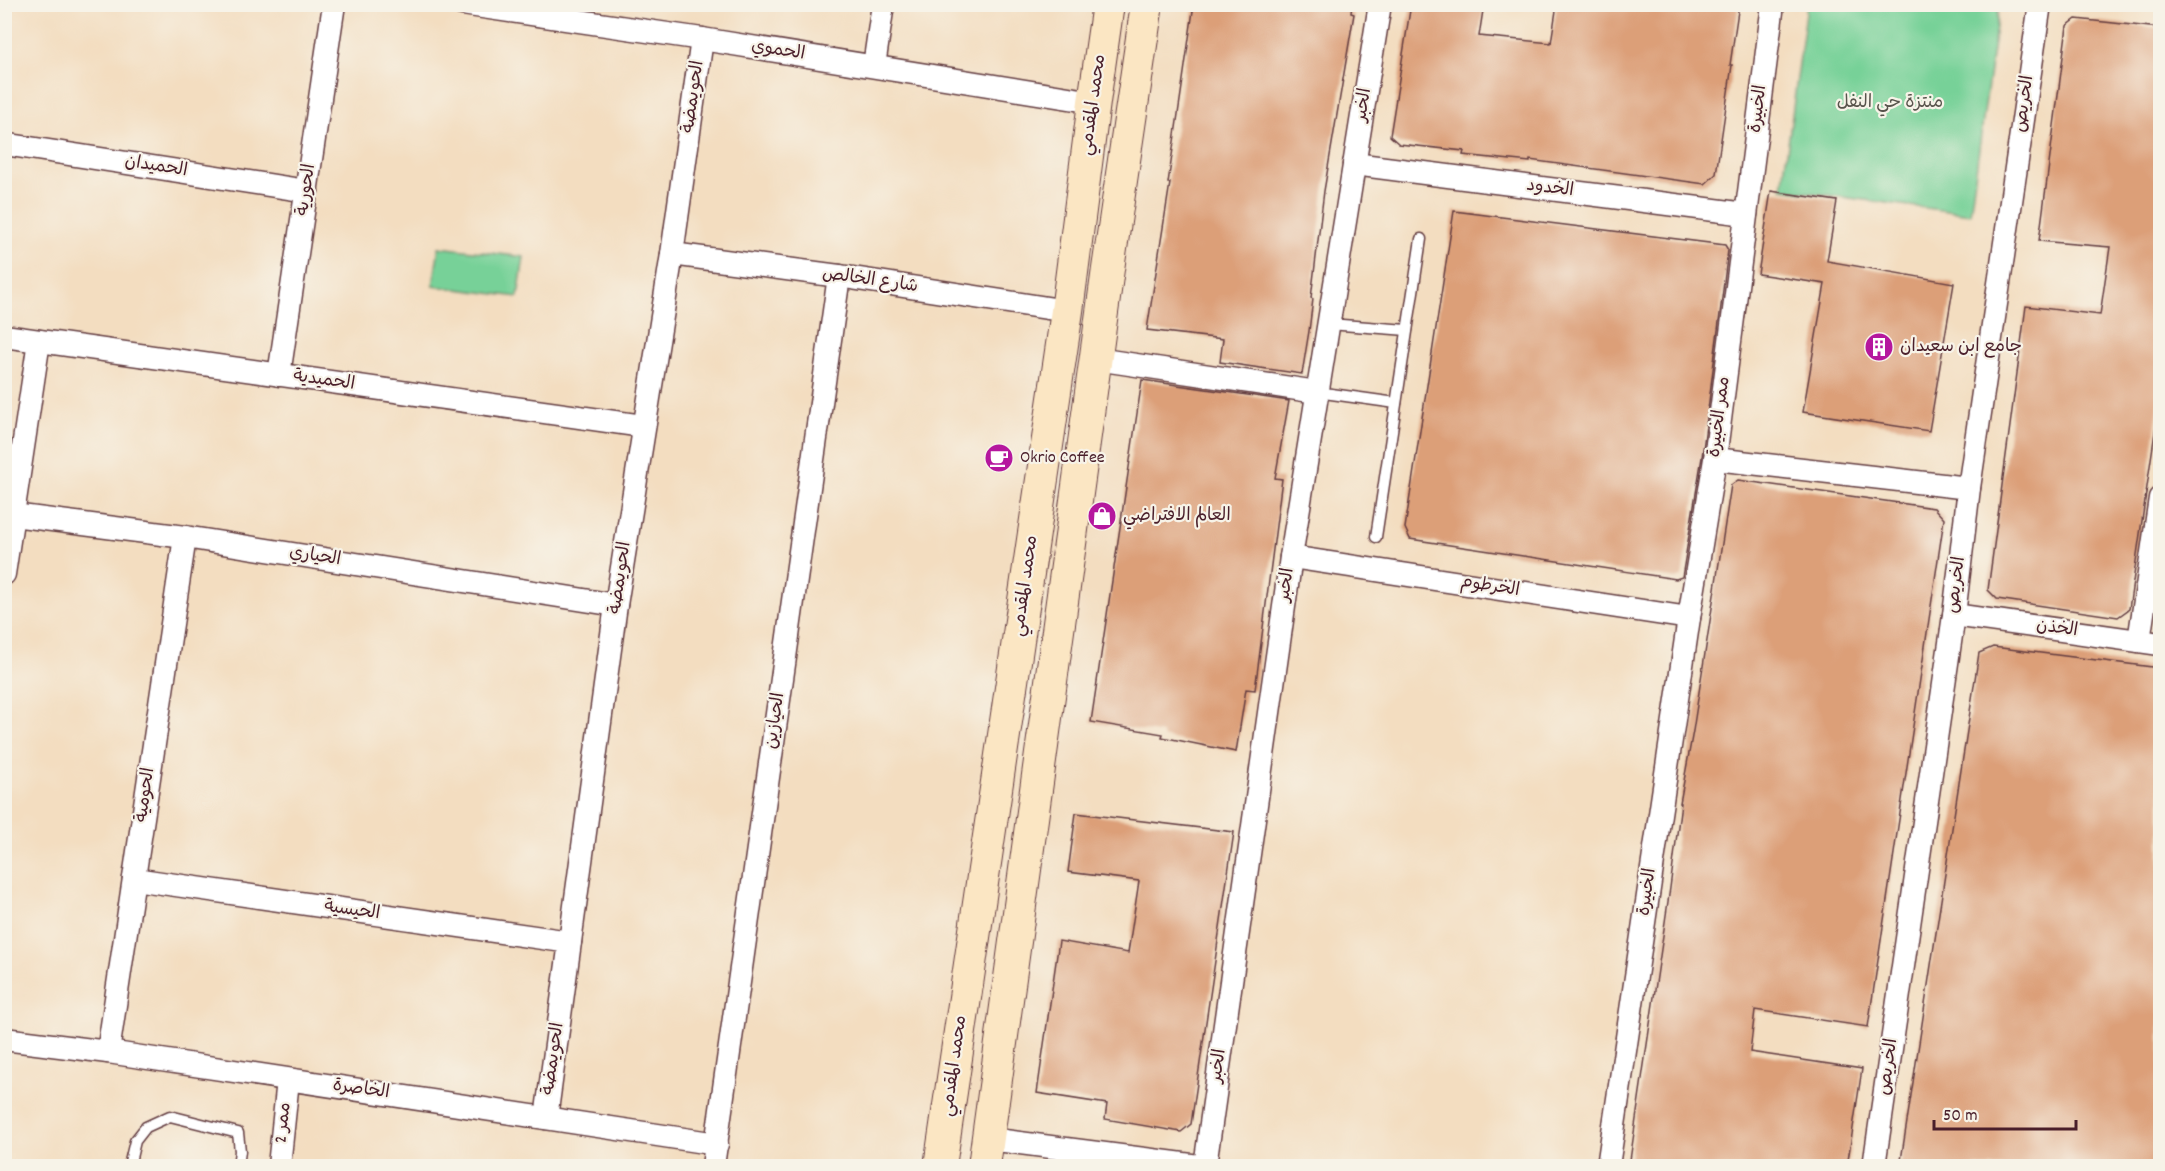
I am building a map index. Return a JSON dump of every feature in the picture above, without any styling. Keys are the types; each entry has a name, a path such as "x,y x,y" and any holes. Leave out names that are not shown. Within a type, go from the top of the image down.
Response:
{"street":[{"name":"الحورية","path":"279,375 334,4"},
{"name":"الحموي","path":"462,4 702,39 1094,102"},
{"path":"874,66 883,4"},
{"name":"محمد المقدمي","path":"940,1167 1067,311 1108,4"},
{"name":"محمد المقدمي","path":"986,1153 1146,4"},
{"name":"الخبر","path":"1205,1167 1291,557 1380,4"},
{"name":"الخبيرة","path":"1746,214 1773,4"},
{"name":"الخريص","path":"1874,1167 1954,615 1969,488 2040,4"},
{"name":"الحويمضة","path":"546,1118 616,605 672,254 702,39"},
{"name":"الحميدان","path":"4,144 307,191"},
{"name":"الخدود","path":"1354,164 1746,214"},
{"name":"ممر الخبيرة","path":"1689,618 1715,459 1746,214"},
{"name":"شارع الخالص","path":"672,254 839,276 1067,311"},
{"path":"1073,264 1108,269"},
{"name":"الحيازين","path":"715,1156 839,276"},
{"name":"الحميدية","path":"4,336 643,426"},
{"path":"4,573 39,341"},
{"path":"1096,359 1317,392"},
{"path":"1715,459 1969,488"},
{"path":"2150,643 2160,498"},
{"name":"الحياري","path":"13,515 185,537 616,605"},
{"name":"الحومية","path":"108,1052 185,537"},
{"name":"الخرطوم","path":"1291,557 1689,618"},
{"name":"الخذن","path":"1954,615 2150,643"},
{"name":"الخبيرة","path":"1608,1167 1689,618"},
{"name":"الحيسية","path":"134,879 570,942"},
{"name":"الخاصرة","path":"4,1039 108,1052 546,1118 715,1156"},
{"name":"ممر 2","path":"279,1167 288,1080"},
{"path":"986,1153 1199,1167"}],"lane":[{"path":"1376,537 1422,238"},
{"path":"1329,324 1407,330"},
{"path":"1317,392 1396,403"},
{"path":"129,1167 135,1142 146,1127 170,1116 238,1133 240,1151 237,1167"}],"green space":[{"name":"منتزة حي النفل","path":"1807,5 1999,5 1970,214 1782,189"},
{"path":"439,247 524,257 518,297 433,286"}],"building":[{"path":"1194,4 1352,4 1351,13 1354,14 1324,191 1311,298 1313,299 1302,374 1220,362 1223,339 1147,330"},
{"path":"1411,4 1484,4 1479,36 1551,43 1557,4 1739,4 1716,174 1705,184 1530,160 1530,162 1463,155 1464,151 1399,144 1390,136"},
{"path":"2076,19 2160,28 2160,398 2129,609 2118,617 1997,599 1988,590 2026,306 2100,315 2110,247 2039,241 2067,26"},
{"name":"جامع ابن سعيدان","path":"1771,191 1837,201 1827,261 1954,283 1929,431 1803,412 1825,284 1758,274"},
{"path":"1454,211 1725,245 1728,250 1702,457 1682,577 1676,579 1410,539 1405,528"},
{"path":"1142,380 1289,401 1275,478 1282,479 1255,690 1246,689 1236,752 1162,737 1163,734 1091,722"},
{"path":"1738,480 1934,508 1944,519 1868,1027 1755,1010 1750,1052 1862,1069 1847,1167 1629,1167 1670,888 1680,803 1731,485"},
{"path":"1993,647 2160,668 2160,1167 1900,1167 1979,653"},
{"path":"1076,813 1234,832 1191,1124 1181,1132 1105,1119 1107,1104 1037,1093 1059,941 1128,953 1139,881 1068,872"}],"place":[{"name":"جامع ابن سعيدان","path":"1879,347"},
{"name":"Okrio Coffee","path":"999,458"},
{"name":"العالم الافتراضي","path":"1102,516"}]}
